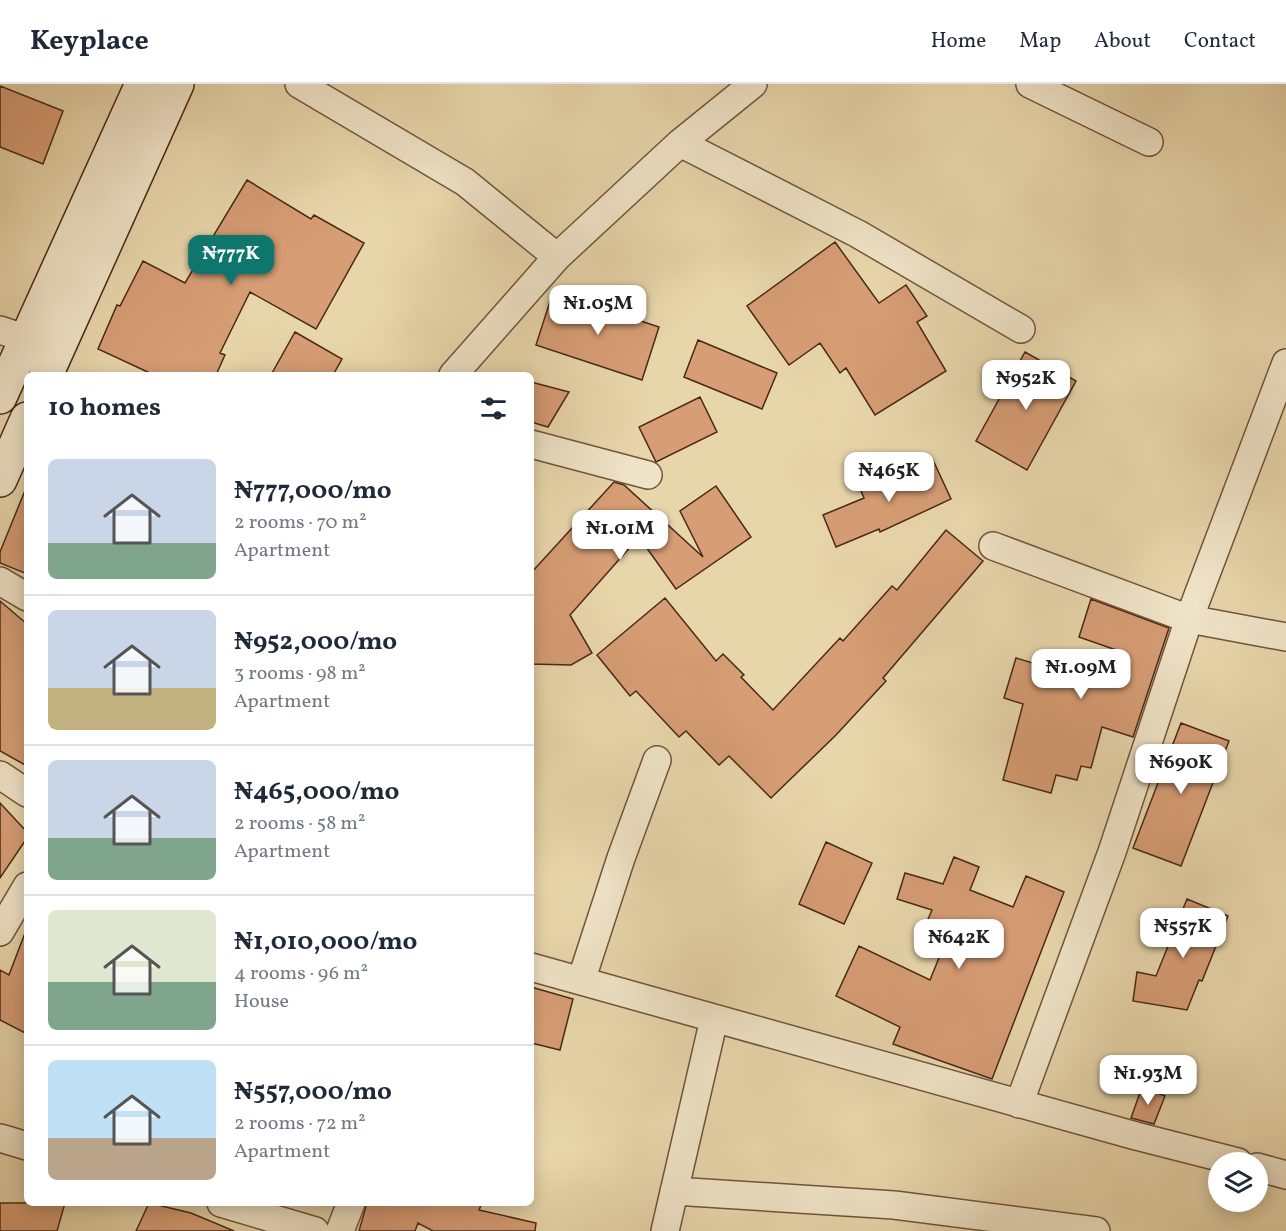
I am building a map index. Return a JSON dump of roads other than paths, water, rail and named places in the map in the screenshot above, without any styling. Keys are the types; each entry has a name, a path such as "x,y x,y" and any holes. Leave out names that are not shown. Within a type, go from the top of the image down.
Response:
{"main road":[{"path":"0,397 14,335 142,84"},
{"path":"47,372 177,84"},
{"path":"0,480 24,426"}],"street":[{"path":"299,84 465,182 557,257"},
{"path":"456,372 557,257 680,143 753,84"},
{"path":"1030,84 1149,142"},
{"path":"680,143 858,234 1021,329"},
{"path":"1019,1104 1112,852 1189,619 1280,394 1286,363"},
{"path":"534,445 648,475"},
{"path":"993,546 1189,619 1286,637"},
{"path":"0,581 24,595"},
{"path":"581,981 621,858 657,760"},
{"path":"0,775 24,791"},
{"path":"0,932 24,891"},
{"path":"534,968 1019,1104 1208,1154"},
{"path":"664,1231 714,1019"},
{"path":"0,1138 24,1145"},
{"path":"1268,1170 1286,1175"},
{"path":"674,1191 894,1205 1095,1231"},
{"path":"231,1206 315,1231"},
{"path":"340,1231 350,1206"}]}
